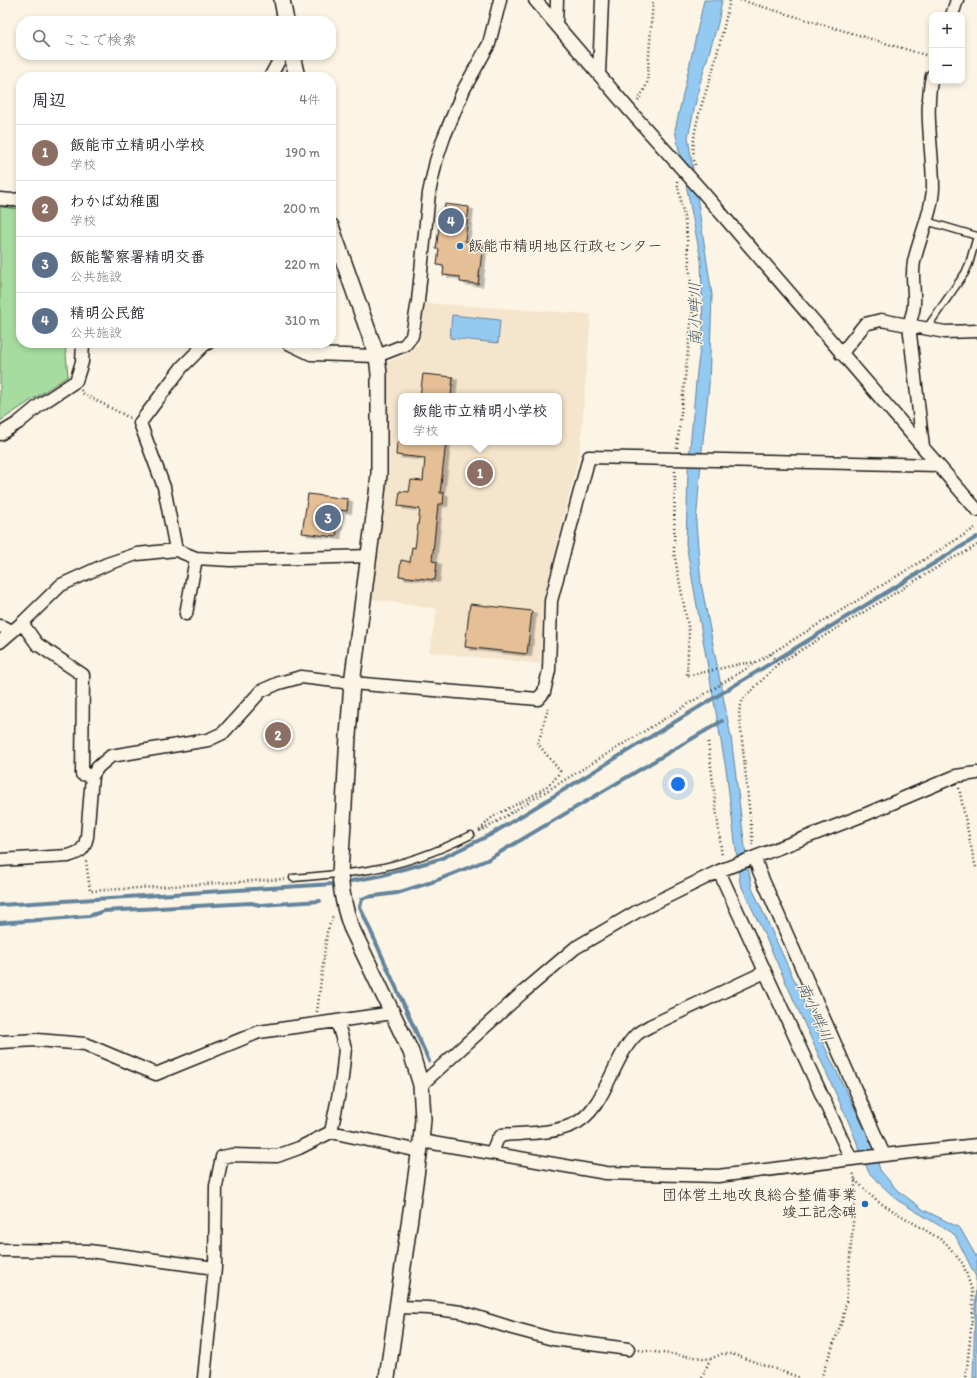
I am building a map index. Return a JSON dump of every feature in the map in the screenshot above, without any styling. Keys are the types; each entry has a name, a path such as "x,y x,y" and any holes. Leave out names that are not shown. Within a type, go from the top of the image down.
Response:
{"street":[{"path":"282,0 285,16"},
{"path":"298,348 311,354 377,356 405,345 412,336 418,301 429,194 436,161 444,137 464,89 489,44 500,0"},
{"path":"535,0 977,510"},
{"path":"556,24 557,0"},
{"path":"599,74 602,0"},
{"path":"953,12 957,0"},
{"path":"273,72 279,60"},
{"path":"293,60 296,72"},
{"path":"923,447 909,325 914,305 912,274 914,261 926,222 933,189 928,117 931,84"},
{"path":"0,199 16,200"},
{"path":"336,240 377,356 379,374 378,474 370,556 352,683 347,743 340,874 344,906 351,927 411,1052 421,1085 423,1118 387,1378"},
{"path":"841,354 865,324 881,320 945,332 977,331"},
{"path":"0,434 18,423 41,404 76,381 82,362 83,348"},
{"path":"176,550 164,487 140,423 182,367 201,348"},
{"path":"0,860 68,856 78,853 85,847 92,776 98,767 111,756 208,740 223,733 261,691 278,683 301,677 352,683 538,699 544,692 549,670 551,601 589,457 938,465"},
{"path":"0,642 18,627 61,585 107,564 137,554 176,550 196,558 230,560 370,556"},
{"path":"186,614 196,558"},
{"path":"0,626 18,627 37,644 83,675 82,774 92,776"},
{"path":"421,1085 521,994 575,948 638,911 723,869 864,815 956,776 977,773"},
{"path":"753,858 882,1155"},
{"path":"723,869 765,972 853,1159"},
{"path":"492,1153 497,1140 502,1136 560,1129 574,1125 587,1116 595,1105 625,1050 638,1033 765,972"},
{"path":"0,1042 37,1040 85,1044 156,1074 259,1032 393,1013"},
{"path":"330,1132 342,1078 345,1048 338,1021"},
{"path":"204,1378 215,1268 216,1186 222,1157 232,1155 277,1156 299,1148 330,1132 420,1146 492,1153 606,1173 718,1176 977,1144"},
{"path":"0,1250 89,1252 215,1268"},
{"path":"398,1307 429,1308 461,1312 554,1339 628,1349"}],"lane":[{"path":"926,222 977,236 970,264 926,329"},
{"path":"293,878 371,870 417,858 471,836"}],"path":[{"path":"631,112 647,84 653,0"},
{"path":"701,190 694,157 696,125 720,45 730,0"},
{"path":"740,0 929,56"},
{"path":"676,180 686,227 693,307 676,459 674,553 688,631 687,676 740,664 756,662"},
{"path":"76,381 82,393 140,423"},
{"path":"471,836 488,828 756,662 772,655 977,527"},
{"path":"753,858 739,711 743,699 777,663 951,559 968,552 977,545"},
{"path":"772,655 777,663"},
{"path":"478,832 492,818 538,792 557,778 560,771 538,744 548,708 538,699"},
{"path":"708,742 723,869"},
{"path":"956,776 977,870"},
{"path":"85,847 90,891 293,878"},
{"path":"315,1024 326,932 342,893"},
{"path":"821,1378 842,1321 846,1303 855,1200 853,1159"},
{"path":"855,1180 877,1201 945,1242 963,1264 972,1290 973,1309 966,1378"},
{"path":"628,1349 710,1359 722,1354 732,1354 801,1378"},
{"path":"702,1378 710,1359"}],"shaded area":[{"path":"424,303 591,314 580,451 544,600 540,664 429,652 437,609 369,599 386,455 387,422 385,363 403,356 419,344"}],"green space":[{"path":"0,207 16,209 16,348 65,348 68,376 0,421"}],"water":[{"path":"704,0 722,0 718,23 700,83 688,137 712,295 709,386 696,523 701,583 731,737 746,856 752,888 830,1058 874,1148 880,1170 897,1190 924,1210 960,1228 977,1258 977,1378 973,1378 976,1277 955,1235 897,1200 869,1173 849,1123 740,883 726,769 686,544 688,470 697,371 703,327 701,260 675,130"},
{"path":"452,315 500,320 498,343 450,338"}],"building":[{"name":"飯能市精明地区行政センター","path":"445,204 469,207 465,241 483,243 478,284 460,282 460,277 443,275 444,266 437,265 439,249 436,249 439,228 442,229"},
{"path":"423,374 453,377 451,393 420,393"},
{"path":"397,442 398,445 446,445 440,493 444,493 443,504 438,504 432,561 437,562 435,580 399,576 401,560 410,562 412,547 415,548 420,509 398,506 400,491 409,492 411,480 423,481 425,458 396,455"},
{"path":"308,494 348,499 347,511 340,510 336,537 302,533"},
{"path":"470,604 532,611 527,654 465,647"}],"waterway":[{"path":"351,881 379,876 440,859 490,835 977,537"},
{"path":"429,1061 360,907 362,899 397,893 435,881 487,860 722,721"},
{"path":"0,905 333,884"},
{"path":"0,923 89,916 104,911 251,903 260,905 320,901"}],"place":[{"name":"精明公民館","path":"451,221"},
{"name":"飯能市精明地区行政センター","path":"460,246"},
{"name":"飯能市立精明小学校","path":"480,473"},
{"name":"飯能警察署精明交番","path":"328,518"},
{"name":"わかば幼稚園","path":"278,735"},
{"name":"団体営土地改良総合整備事業 竣工記念碑","path":"865,1204"}],"water label":[{"name":"南小畔川","path":"695,314"},
{"name":"南小畔川","path":"815,1012"}]}
